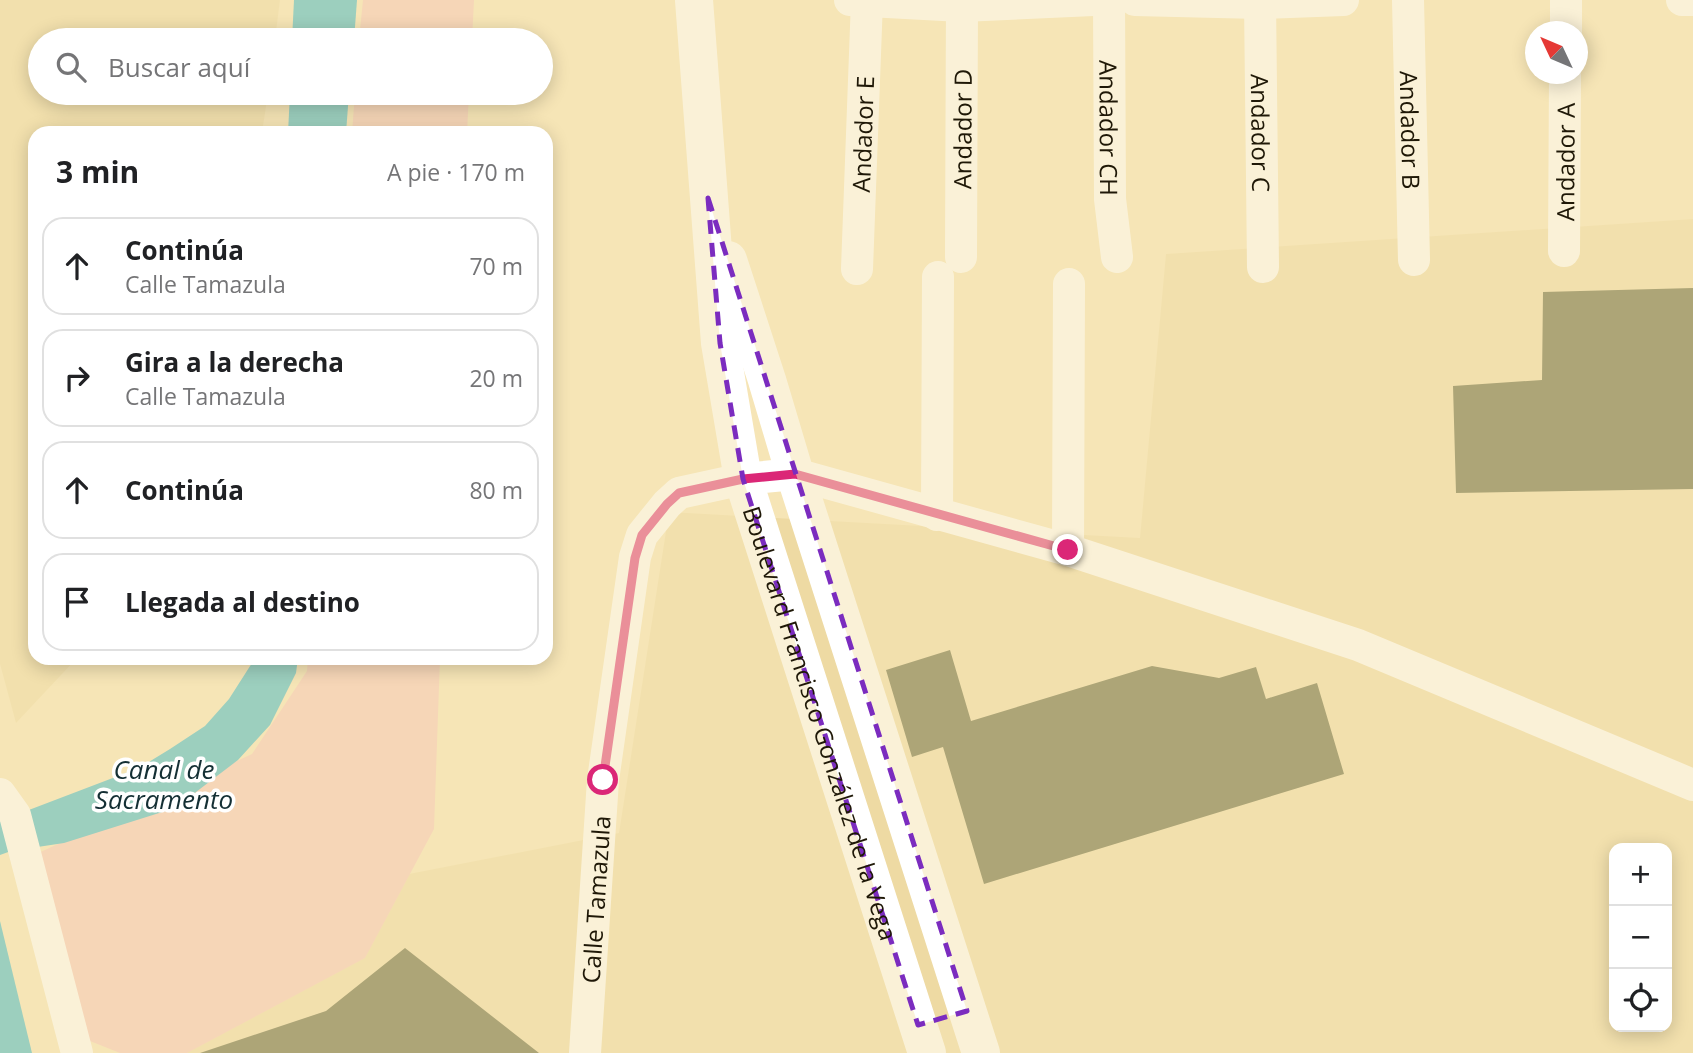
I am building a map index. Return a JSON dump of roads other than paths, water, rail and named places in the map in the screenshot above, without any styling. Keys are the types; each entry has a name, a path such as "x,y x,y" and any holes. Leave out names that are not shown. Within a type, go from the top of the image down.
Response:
{"main road":[{"path":"694,0 708,198"},
{"name":"Boulevard Francisco González de la Vega","path":"708,198 981,1053"},
{"name":"Boulevard Francisco González de la Vega","path":"708,198 720,343 743,479 922,1039"},
{"path":"863,856 911,838"},
{"path":"922,1039 967,1010"}],"street":[{"path":"861,0 962,3 1093,0"},
{"name":"Andador E","path":"857,269 861,0"},
{"name":"Andador CH","path":"1109,0 1110,199 1116,257"},
{"path":"1135,0 1343,0"},
{"name":"Andador B","path":"1408,0 1413,260"},
{"path":"1566,0 1566,21"},
{"path":"1682,0 1693,0"},
{"name":"Andador C","path":"1260,2 1263,267"},
{"name":"Andador D","path":"937,515 962,3"},
{"name":"Andador A","path":"1564,251 1565,84"},
{"path":"1068,550 1069,284"},
{"path":"795,474 1068,550 1358,645 1693,785"},
{"name":"Calle Tamazula","path":"585,1053 603,780 635,558 642,535 660,511 679,493 743,479 795,474"},
{"path":"0,794 15,815 77,1053"}],"water":[{"path":"294,0 357,0 355,28 293,28"},
{"path":"289,105 348,105 347,126 288,126"},
{"name":"Canal de Sacramento","path":"251,665 297,665 296,673 270,725 238,760 175,808 64,843 0,855 0,821 139,768 205,726 229,699"},
{"path":"0,921 32,1053 0,1053"}]}
